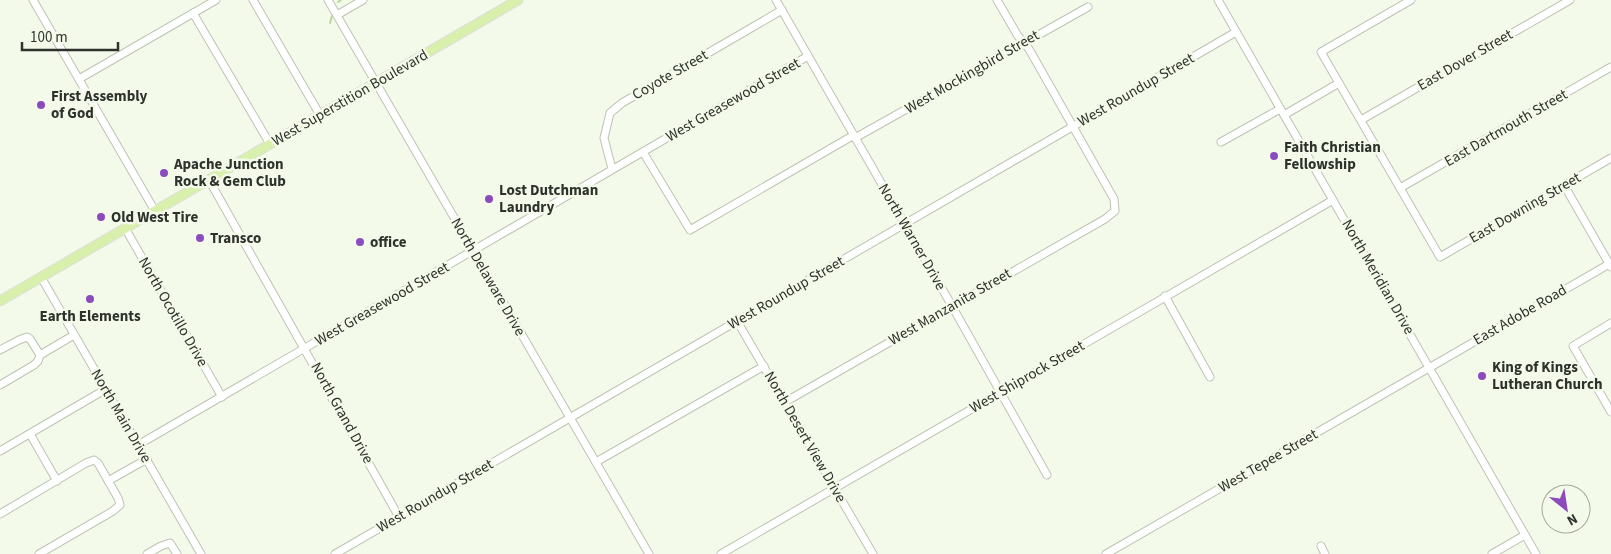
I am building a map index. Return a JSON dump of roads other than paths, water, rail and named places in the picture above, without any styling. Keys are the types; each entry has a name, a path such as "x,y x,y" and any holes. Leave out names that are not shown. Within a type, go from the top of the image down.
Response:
{"main road":[{"name":"West Superstition Boulevard","path":"0,301 518,0"}],"street":[{"path":"33,0 155,211"},
{"path":"79,79 216,0"},
{"path":"253,0 320,115"},
{"name":"North Delaware Drive","path":"328,0 649,554"},
{"path":"337,15 363,0"},
{"name":"North Warner Drive","path":"776,0 1047,475"},
{"path":"998,0 1073,126"},
{"name":"North Meridian Drive","path":"1218,0 1536,554"},
{"path":"1400,188 1321,52 1411,0"},
{"name":"East Dover Street","path":"1361,120 1570,0"},
{"name":"West Mockingbird Street","path":"643,152 690,230 1088,6"},
{"name":"Coyote Street","path":"612,169 604,138 610,113 622,103 782,10"},
{"path":"194,13 270,144"},
{"name":"West Roundup Street","path":"336,554 1236,32"},
{"name":"West Greasewood Street","path":"138,445 808,56"},
{"name":"East Dartmouth Street","path":"1400,188 1611,68"},
{"path":"1221,142 1339,83"},
{"name":"West Manzanita Street","path":"784,402 1105,219 1114,211 1114,199 1073,126"},
{"name":"East Downing Street","path":"1400,188 1440,257 1611,158"},
{"name":"North Grand Drive","path":"209,180 400,517"},
{"path":"1564,186 1610,265"},
{"name":"West Shiprock Street","path":"721,554 1333,200"},
{"name":"North Ocotillo Drive","path":"125,228 222,396"},
{"name":"East Adobe Road","path":"1430,367 1610,265"},
{"name":"North Main Drive","path":"41,277 202,554"},
{"path":"1165,296 1210,377"},
{"name":"North Desert View Drive","path":"737,321 873,554"},
{"path":"1611,323 1572,346 1611,412"},
{"path":"0,385 34,365 40,355 74,335"},
{"path":"0,350 18,340 27,338 30,339 40,355"},
{"path":"596,462 764,366"},
{"name":"West Tepee Street","path":"1106,554 1430,367"},
{"path":"0,451 106,389"},
{"path":"30,434 57,480"},
{"path":"108,481 146,459"},
{"path":"0,514 94,460 100,467 120,505 113,511 39,554"},
{"path":"1492,554 1525,535"},
{"path":"147,554 161,546 170,544 177,554"},
{"path":"1320,546 1325,554"}],"waterway":[{"path":"330,23 332,16"}],"place":[{"name":"First Assembly of God","path":"41,105"},
{"name":"Faith Christian Fellowship","path":"1274,156"},
{"name":"Apache Junction Rock & Gem Club","path":"164,173"},
{"name":"Lost Dutchman Laundry","path":"489,199"},
{"name":"Old West Tire","path":"101,217"},
{"name":"Transco","path":"200,238"},
{"name":"office","path":"360,242"},
{"name":"Earth Elements","path":"90,299"},
{"name":"King of Kings Lutheran Church","path":"1482,376"}]}
